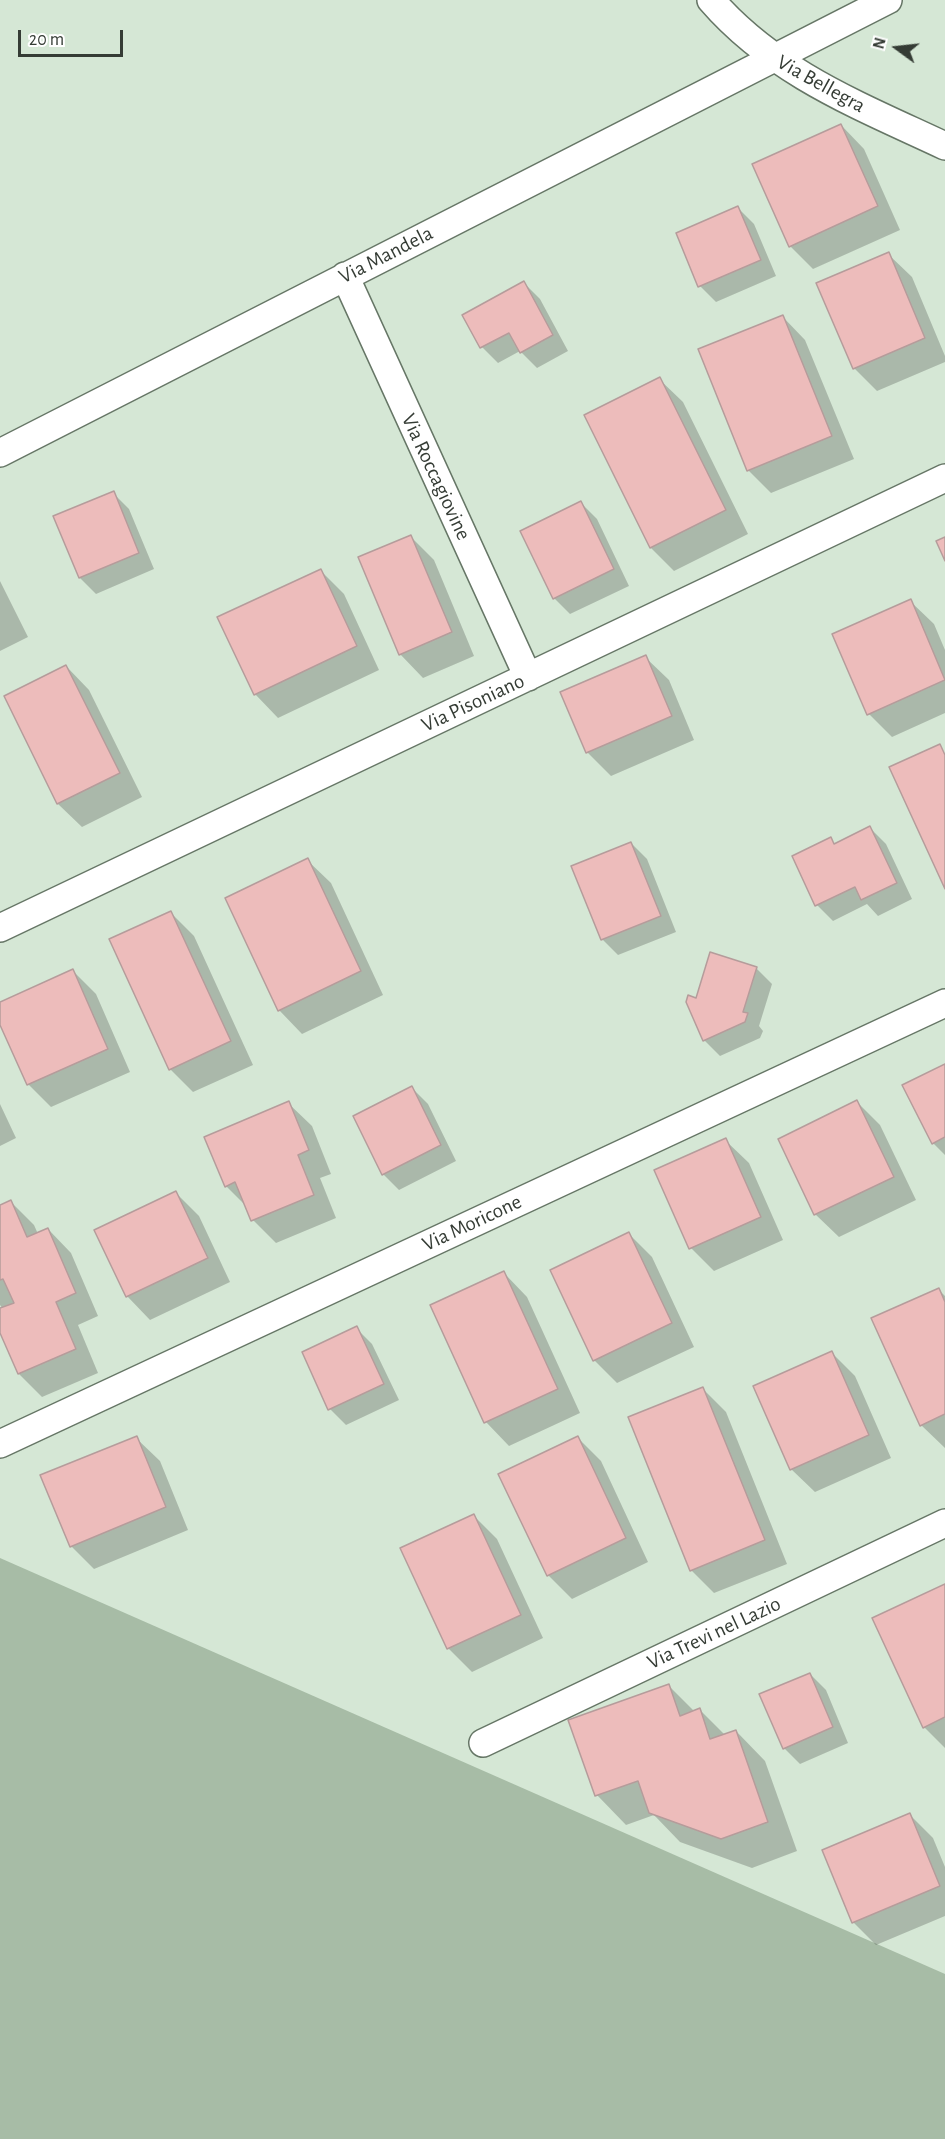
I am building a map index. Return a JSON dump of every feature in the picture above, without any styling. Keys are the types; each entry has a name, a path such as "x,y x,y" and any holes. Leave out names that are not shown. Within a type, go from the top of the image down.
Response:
{"street":[{"name":"Via Bellegra","path":"711,0 736,26 773,58 842,98 945,146"},
{"name":"Via Mandela","path":"0,453 888,0"},
{"name":"Via Roccagiovine","path":"345,276 528,677"},
{"name":"Via Pisoniano","path":"0,928 945,478"},
{"name":"Via Moricone","path":"0,1444 945,1003"},
{"name":"Via Trevi nel Lazio","path":"483,1743 945,1523"}],"green space":[{"path":"0,1558 945,1974 945,2139 0,2139"}],"building":[{"path":"841,124 878,206 789,247 752,164"},
{"path":"738,206 761,260 698,287 676,233"},
{"path":"889,252 925,338 853,369 816,283"},
{"path":"524,281 553,335 520,353 509,333 480,348 462,315"},
{"path":"783,315 832,436 747,471 698,349"},
{"path":"660,377 726,510 650,548 584,415"},
{"path":"114,491 139,553 79,578 53,516"},
{"path":"581,501 614,569 553,599 520,531"},
{"path":"411,535 452,632 399,655 358,557"},
{"path":"945,537 945,561 936,541"},
{"path":"321,569 357,646 254,695 217,617"},
{"path":"911,599 945,680 867,715 832,634"},
{"path":"646,655 672,716 586,753 560,692"},
{"path":"66,665 120,773 57,804 4,696"},
{"path":"940,744 945,755 945,889 889,767"},
{"path":"870,826 897,883 861,900 855,887 815,906 792,856 831,837 834,844"},
{"path":"631,842 661,916 601,940 571,866"},
{"path":"308,858 361,971 278,1011 225,898"},
{"path":"171,911 231,1041 169,1070 109,939"},
{"path":"710,952 757,967 743,1012 748,1013 745,1022 703,1041 686,1002 688,995 696,998"},
{"path":"73,969 108,1049 27,1085 0,1025 0,1002"},
{"path":"945,1064 945,1137 932,1144 902,1085"},
{"path":"412,1086 441,1145 382,1175 353,1116"},
{"path":"857,1100 894,1177 814,1215 778,1139"},
{"path":"289,1101 309,1150 298,1155 314,1195 251,1221 235,1182 225,1187 204,1137"},
{"path":"726,1138 761,1217 689,1249 654,1170"},
{"path":"176,1191 208,1258 126,1297 94,1230"},
{"path":"11,1200 27,1237 48,1228 76,1293 56,1302 76,1349 18,1374 0,1333 0,1308 14,1303 3,1279 0,1280 0,1205"},
{"path":"629,1232 672,1323 593,1361 550,1270"},
{"path":"504,1271 558,1389 484,1423 430,1305"},
{"path":"939,1288 945,1302 945,1414 920,1426 871,1318"},
{"path":"357,1326 384,1384 328,1410 302,1352"},
{"path":"832,1351 869,1435 790,1470 753,1386"},
{"path":"703,1387 765,1540 690,1571 628,1417"},
{"path":"137,1436 166,1507 70,1547 40,1475"},
{"path":"578,1436 626,1538 547,1576 498,1474"},
{"path":"474,1514 521,1615 447,1649 400,1548"},
{"path":"945,1584 945,1717 923,1728 872,1618"},
{"path":"810,1673 833,1727 783,1749 759,1694"},
{"path":"669,1684 680,1716 700,1708 710,1739 736,1730 768,1822 721,1839 649,1813 638,1781 595,1796 568,1720"},
{"path":"910,1813 940,1886 852,1923 822,1850"}]}
